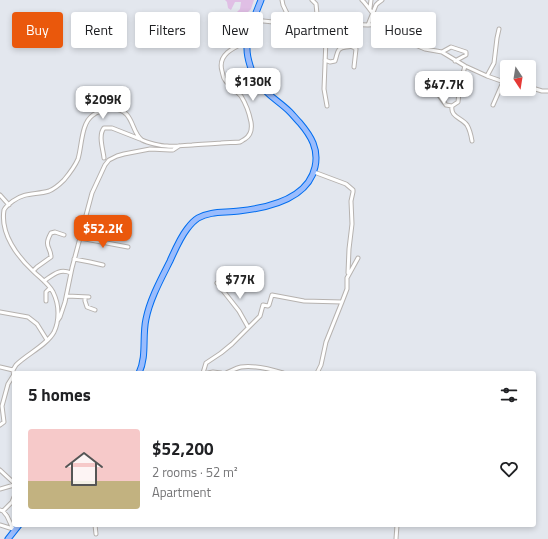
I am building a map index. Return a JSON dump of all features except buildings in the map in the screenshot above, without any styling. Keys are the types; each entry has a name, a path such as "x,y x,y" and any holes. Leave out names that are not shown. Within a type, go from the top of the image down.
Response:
{"highway":[{"path":"256,12 261,0"},
{"path":"140,371 144,359 145,327 149,309 172,258 184,234 191,224 197,218 213,213 254,209 284,200 301,191 311,179 314,172 316,159 310,137 290,112 256,81 247,48"},
{"path":"8,539 17,527"}],"street":[{"path":"282,0 286,12"},
{"path":"312,0 316,4 316,12"},
{"path":"362,0 372,12"},
{"path":"370,9 371,0"},
{"path":"374,12 378,3 382,0"},
{"path":"368,25 371,18"},
{"path":"363,25 371,25"},
{"path":"487,76 494,63 499,29"},
{"path":"325,60 330,62 335,61 339,49 354,46 356,48 354,67"},
{"path":"442,52 450,47 466,52 466,55 455,61"},
{"path":"104,158 101,134 102,129 104,128 112,128 142,140 166,146 237,142 244,140 252,128 249,111 240,96 224,79 221,69 222,58 235,48"},
{"path":"326,48 324,89 327,106"},
{"path":"422,48 442,52 465,66 500,80"},
{"path":"429,85 445,104 452,106 458,102 460,84 465,66"},
{"path":"536,89 548,91"},
{"path":"493,105 500,92"},
{"path":"452,106 454,113 468,126 472,141"},
{"path":"58,320 58,308 55,295 44,281 23,262 7,242 2,231 1,224 4,211 9,205 22,196 48,191 64,180 77,161 84,130 88,120 96,113 109,109 122,111 128,116 142,140"},
{"path":"0,367 13,370 19,362 54,333 66,302 74,259 92,193 105,165 109,160 124,154 150,149 174,150 179,146"},
{"path":"314,172 346,184 353,190 351,201 352,224 346,281 347,288 326,342 321,365 318,371"},
{"path":"0,195 9,205"},
{"path":"33,271 51,257 47,244 50,233 54,232 64,235"},
{"path":"80,238 128,247"},
{"path":"348,273 358,258"},
{"path":"74,259 103,265"},
{"path":"44,281 61,270 71,273"},
{"path":"217,283 239,311 248,327"},
{"path":"46,301 46,292 50,288"},
{"path":"204,371 206,363 221,353 260,316 263,305 268,305 273,295 304,301 342,302"},
{"path":"67,296 89,297"},
{"path":"85,297 87,307 95,310"},
{"path":"0,312 28,317 37,324 47,340"},
{"path":"230,371 249,367 268,371"},
{"path":"0,425 4,422 2,406 8,384 12,378"},
{"path":"0,470 12,482"},
{"path":"0,489 12,485"},
{"path":"12,502 2,510 7,516 13,530"},
{"path":"1,527 13,530"},
{"path":"95,527 96,534"},
{"path":"396,539 397,527"}],"shaded area":[{"path":"225,0 254,0 251,9 248,12 237,12 240,9 241,2 235,2 231,10 228,8"}]}
